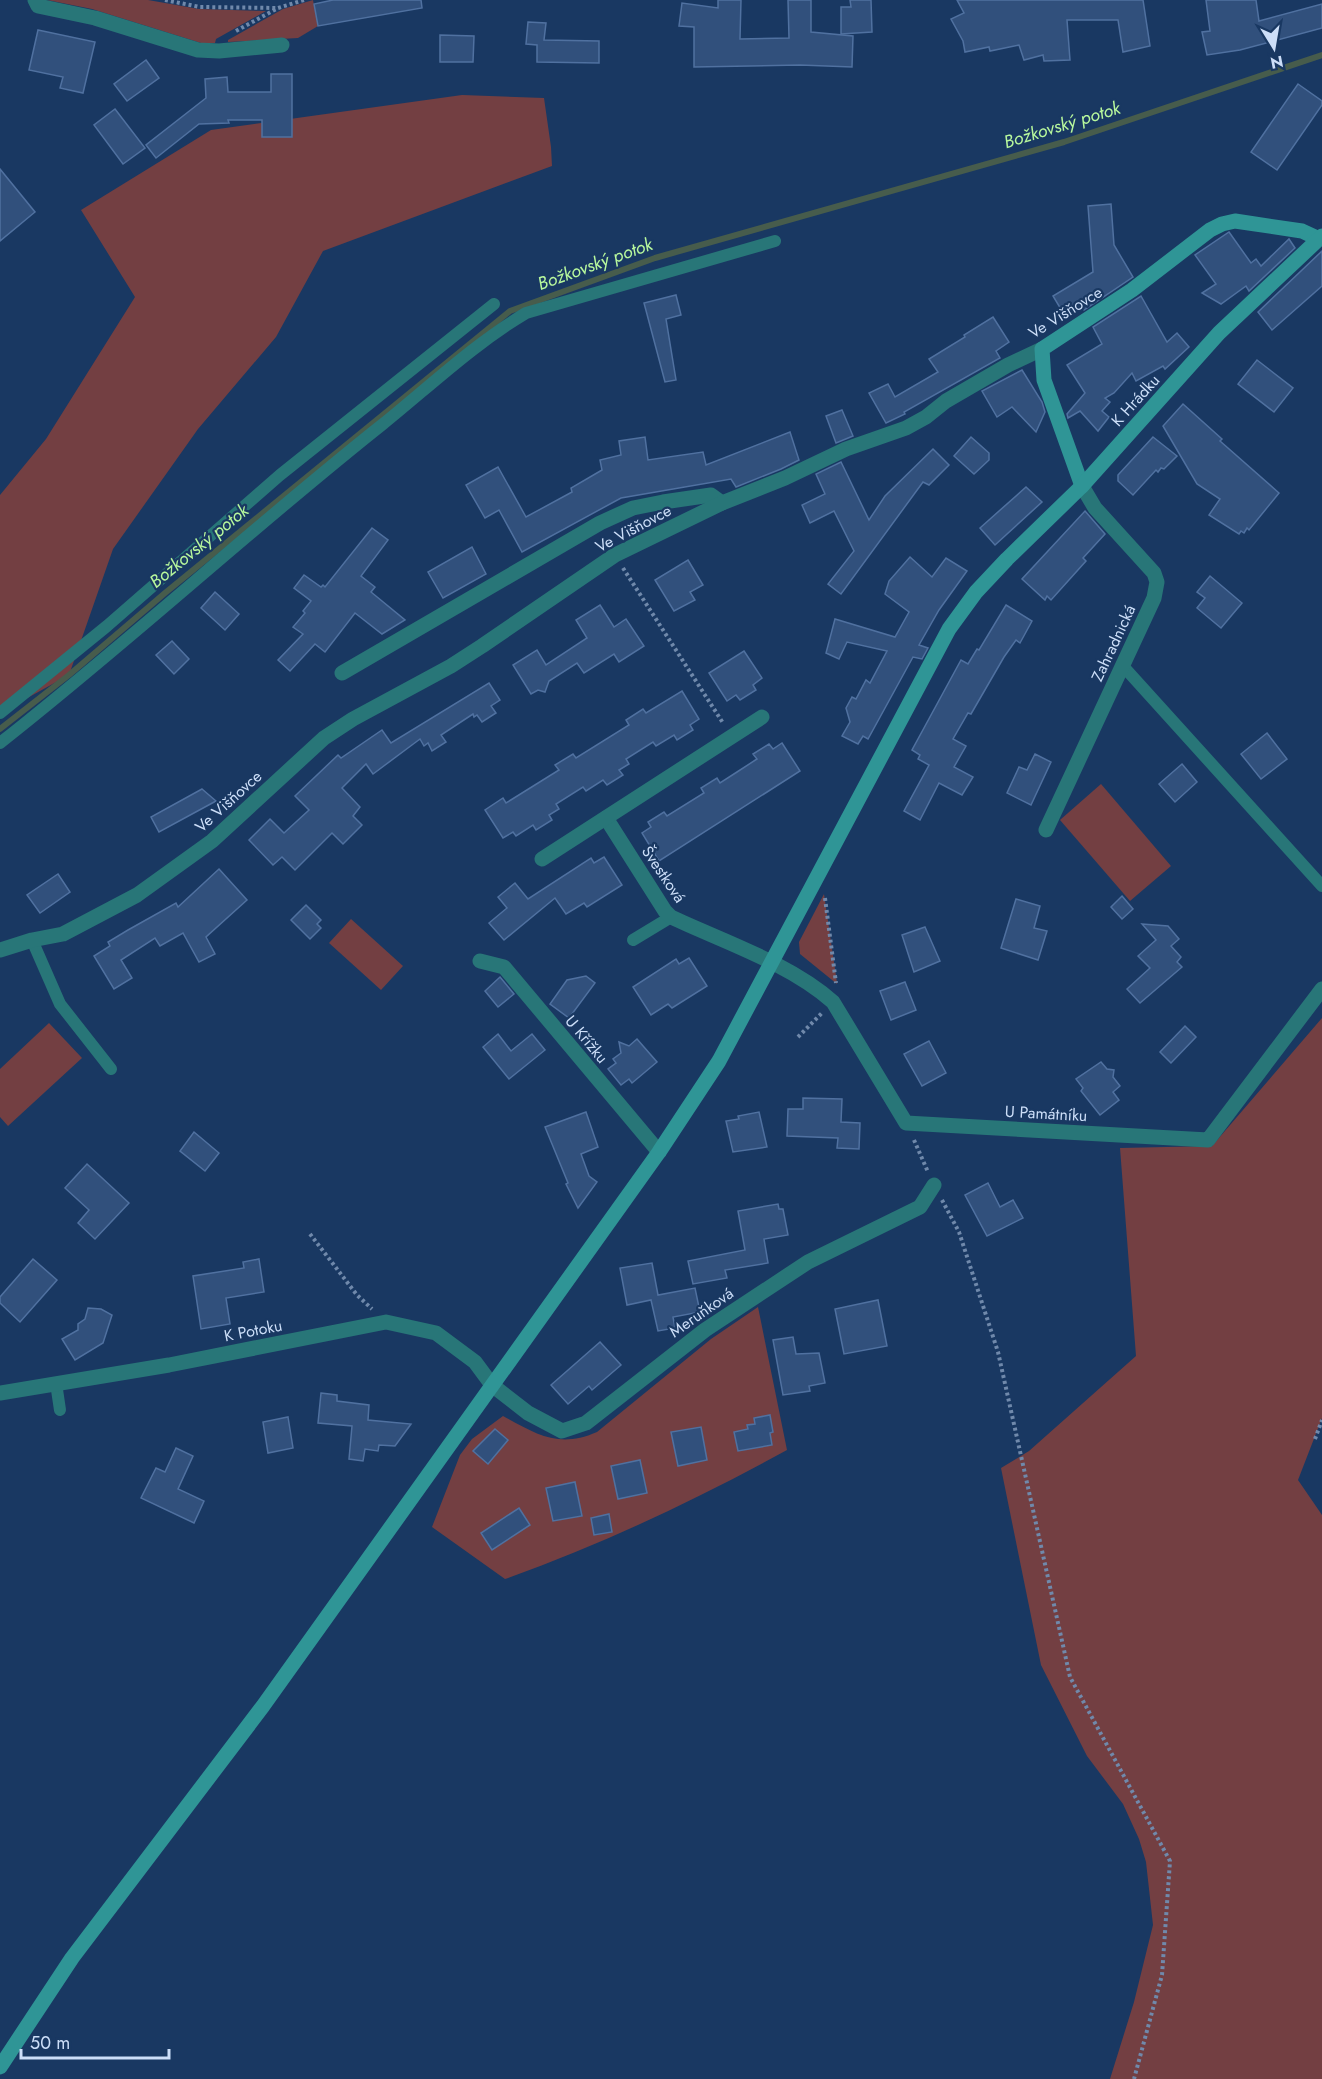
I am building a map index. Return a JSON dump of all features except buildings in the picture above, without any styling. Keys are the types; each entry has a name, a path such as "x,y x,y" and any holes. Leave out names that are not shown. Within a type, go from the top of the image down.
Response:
{"street":[{"path":"35,0 38,6 95,18 198,50 219,51 282,45"},
{"name":"Ve Višňovce","path":"0,951 32,940 63,934 136,895 212,841 324,738 353,718 451,666 615,555 722,503 785,478 846,449 906,428 926,417 946,401 1008,365 1042,349 1132,290 1210,230 1235,221 1302,231 1320,238"},
{"name":"K Hrádku","path":"0,2067 72,1958 263,1706 659,1152 719,1061 949,629 976,592 1082,486 1219,333 1320,238"},
{"path":"1042,349 1044,380 1082,486"},
{"name":"Zahradnická","path":"1046,830 1154,598 1157,582 1154,573 1095,508 1082,486"},
{"path":"342,673 600,523 633,508 663,501 711,495 722,503"},
{"path":"542,859 762,717"},
{"name":"Švestková","path":"606,818 671,917 772,964"},
{"name":"U Křížku","path":"480,961 504,967 659,1152"},
{"path":"772,964 818,988 833,1002 906,1123"},
{"name":"U Památníku","path":"906,1123 1208,1140 1322,989"},
{"name":"Meruňková","path":"492,1385 528,1413 562,1431 586,1423 705,1330 808,1262 920,1207 934,1185"},
{"name":"K Potoku","path":"0,1393 169,1365 386,1322 436,1333 475,1362 492,1385"}],"lane":[{"path":"0,743 117,648 323,471 480,343 508,324 526,313 775,241"},
{"path":"0,713 107,626 280,475 494,304"},
{"path":"1123,666 1322,886"},
{"path":"633,940 671,917"},
{"path":"32,940 60,1004 111,1069"},
{"path":"56,1383 60,1410"}],"path":[{"path":"165,0 200,7 278,8"},
{"path":"219,51 225,38 278,8 304,0"},
{"path":"615,555 732,737"},
{"path":"824,894 837,984"},
{"path":"798,1037 833,1002"},
{"path":"906,1123 934,1185 959,1232 998,1352 1070,1677 1170,1861 1162,1975 1134,2079"},
{"path":"310,1234 357,1295 386,1322"},
{"path":"1315,1439 1322,1420"}],"shaded area":[{"path":"47,0 148,0 199,9 266,11 216,39 215,43 201,43 92,9"},
{"path":"313,0 318,26 298,38 228,42 283,9"},
{"path":"462,95 544,98 552,166 323,251 276,337 198,429 113,549 69,675 0,713 0,495 46,439 135,297 81,210 211,130"},
{"path":"1101,784 1171,866 1130,901 1060,820"},
{"path":"824,894 837,984 800,954 799,942"},
{"path":"351,919 403,966 381,990 329,943"},
{"path":"1322,1018 1322,1418 1298,1480 1322,1515 1322,2079 1110,2079 1134,2002 1153,1925 1146,1862 1139,1839 1123,1804 1087,1756 1041,1665 1001,1468 1029,1451 1136,1356 1120,1148 1212,1146"},
{"path":"49,1023 82,1058 8,1126 0,1117 0,1069"},
{"path":"758,1307 787,1450 649,1520 505,1579 432,1527 460,1455 472,1439 503,1416 537,1433 559,1439 583,1437 597,1432 711,1339"}],"waterway":[{"name":"Božkovský potok","path":"0,729 69,675 165,593 510,311 655,258 1064,142 1322,55"}]}
